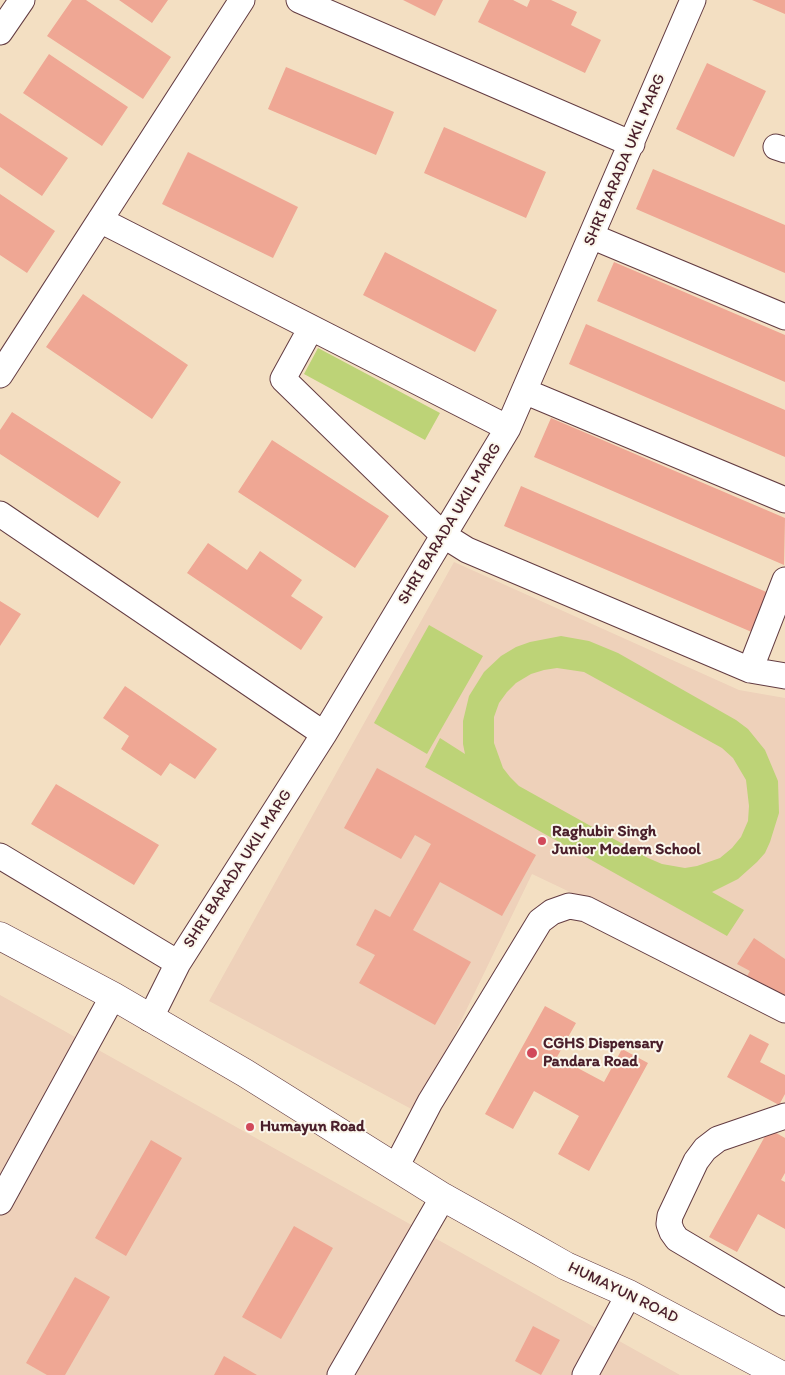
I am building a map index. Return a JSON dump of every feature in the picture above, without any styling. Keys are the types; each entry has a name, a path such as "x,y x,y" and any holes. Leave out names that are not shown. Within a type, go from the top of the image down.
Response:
{"street":[{"path":"0,32 22,0"},
{"path":"0,374 242,0"},
{"path":"300,0 632,144"},
{"name":"SHRI BARADA UKIL MARG","path":"150,1019 178,963 324,734 508,428 693,0"},
{"path":"100,220 508,428"},
{"path":"592,236 785,317"},
{"path":"312,328 283,379 443,535 467,550 750,670 785,676"},
{"path":"524,391 785,500"},
{"path":"0,514 324,734"},
{"path":"750,670 785,580"},
{"path":"0,856 178,963"},
{"path":"396,1167 430,1102 540,921 552,912 568,906 586,909 785,1010"},
{"name":"HUMAYUN ROAD","path":"0,936 113,996 245,1073 443,1197 566,1266 629,1294 781,1375"},
{"path":"0,1202 113,996"},
{"path":"785,1116 718,1139 705,1150 696,1161 670,1216 669,1224 677,1239 785,1303"},
{"path":"340,1375 443,1197"},
{"path":"585,1375 629,1294"}],"shaded area":[{"name":"Raghubir Singh Junior Modern School","path":"454,562 739,690 785,698 785,994 532,874 417,1112 209,1001"},
{"path":"0,995 680,1375 0,1375"}],"green space":[{"path":"318,348 440,413 425,440 304,374"},
{"path":"429,625 483,656 427,754 374,723"},
{"path":"561,636 589,641 618,653 736,720 748,729 765,750 778,781 779,813 765,853 738,879 712,892 744,910 727,936 425,767 440,738 465,754 463,721 469,696 484,672 501,656 516,647 530,642","holes":["557,668 584,672 722,748 733,758 746,780 749,806 748,821 741,837 720,858 685,868 662,864 519,786 503,768 494,743 494,717 499,703 507,692 516,683 531,674 544,670"]}],"building":[{"path":"72,0 86,0 171,57 143,99 47,36"},
{"path":"119,0 168,0 152,23"},
{"path":"403,0 443,0 435,16"},
{"path":"489,0 513,0 527,7 530,0 551,0 577,12 571,25 601,40 585,73 478,22"},
{"path":"752,0 785,0 785,14"},
{"path":"49,54 128,107 102,146 23,93"},
{"path":"707,63 766,91 734,157 676,129"},
{"path":"286,67 394,112 376,155 268,109"},
{"path":"0,113 68,158 42,196 0,167"},
{"path":"444,127 546,172 526,218 424,173"},
{"path":"188,152 298,207 273,258 162,204"},
{"path":"653,169 785,225 785,273 636,209"},
{"path":"0,194 55,231 27,273 0,255"},
{"path":"385,252 497,310 475,352 363,295"},
{"path":"614,262 785,335 785,382 597,301"},
{"path":"83,294 188,365 152,419 46,347"},
{"path":"586,324 785,410 785,457 569,364"},
{"path":"12,412 121,482 98,518 0,454 0,430"},
{"path":"551,418 785,518 784,565 534,457"},
{"path":"272,440 389,516 355,568 238,492"},
{"path":"521,486 771,594 754,633 504,526"},
{"path":"208,543 247,570 260,551 302,580 291,596 323,617 301,650 187,573"},
{"path":"0,601 21,614 0,646"},
{"path":"125,686 217,749 195,779 170,763 161,776 121,749 129,736 103,718"},
{"path":"377,768 536,855 502,916 440,882 413,930 471,962 435,1025 359,983 375,955 356,945 375,909 390,917 431,844 415,835 401,859 344,828"},
{"path":"56,784 159,845 134,885 31,824"},
{"path":"754,938 785,959 785,994 783,997 746,978 750,971 737,964"},
{"path":"545,1006 576,1023 557,1057 604,1082 622,1049 648,1063 589,1171 558,1154 579,1116 534,1091 513,1129 485,1114"},
{"path":"750,1034 769,1044 760,1062 785,1075 785,1094 779,1105 727,1077"},
{"path":"769,1129 785,1138 785,1173 781,1180 785,1182 785,1229 758,1214 737,1252 709,1237"},
{"path":"151,1140 182,1158 126,1256 95,1238"},
{"path":"294,1226 333,1248 281,1339 242,1317"},
{"path":"75,1277 110,1297 65,1375 47,1375 26,1363"},
{"path":"533,1326 560,1340 541,1375 515,1361"},
{"path":"224,1356 257,1375 214,1375"}],"place":[{"name":"Raghubir Singh Junior Modern School","path":"542,841"},
{"name":"CGHS Dispensary Pandara Road","path":"532,1053"},
{"name":"Humayun Road","path":"250,1127"}]}
